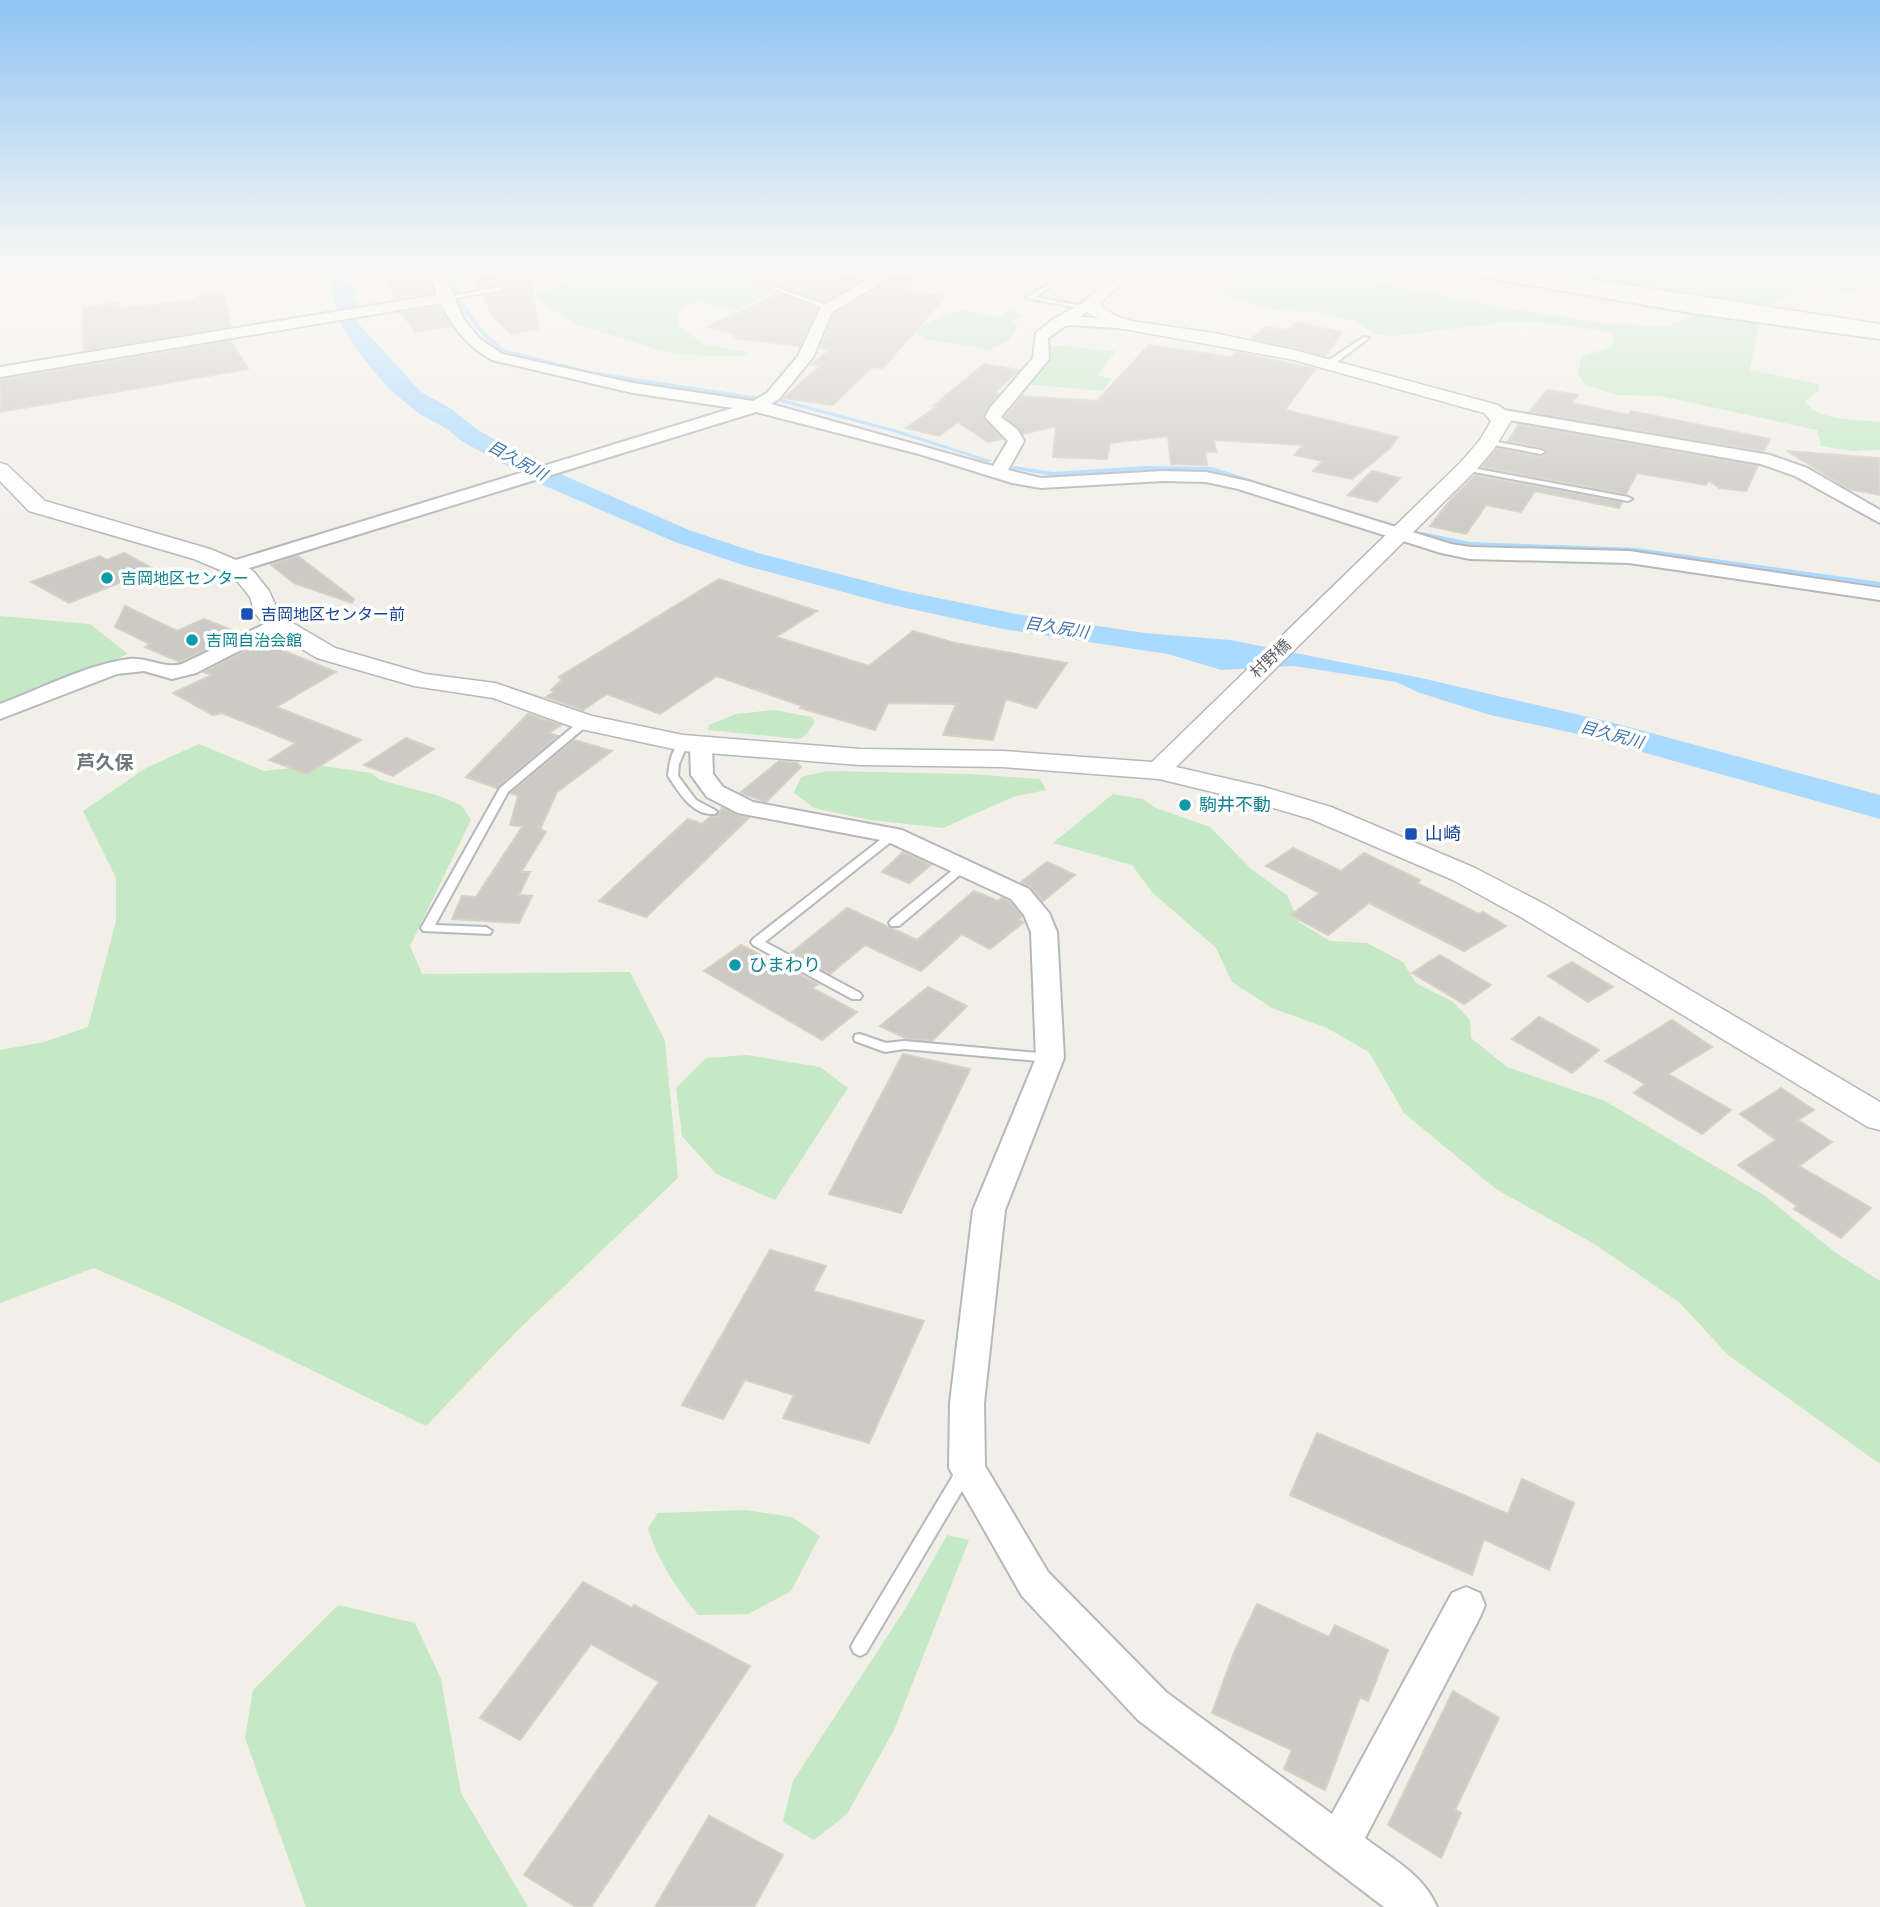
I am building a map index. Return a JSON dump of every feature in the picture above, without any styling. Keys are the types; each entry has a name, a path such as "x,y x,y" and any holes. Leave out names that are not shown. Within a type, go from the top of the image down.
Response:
{"street":[{"path":"0,372 85,358"},
{"path":"501,358 633,388 757,406 1041,483 1163,476 1206,477 1242,485 1399,536 1470,553 1629,556 1880,594"},
{"path":"233,567 757,406 773,396 804,358"},
{"path":"998,472 1016,441 993,417 1009,391 1041,358"},
{"path":"1303,358 1463,400 1498,414 1768,460 1801,472 1880,518"},
{"path":"1489,442 1502,421 1498,414"},
{"name":"村野橋","path":"1159,771 1245,681 1399,536 1489,442"},
{"path":"3,476 37,506 202,554 233,567 253,586 267,613 277,624 326,653 423,681 495,691 585,722 692,744 860,757 1003,759 1159,771 1254,793 1321,813 1464,874 1535,912 1880,1118"},
{"path":"0,712 130,664 145,665 172,673 189,669 277,624"},
{"path":"692,744 702,775 715,792 746,808 893,835 1020,894 1036,913 1044,932 1050,1058 989,1210 967,1403 967,1468 1035,1584 1152,1706 1396,1888 1415,1907"},
{"path":"1338,1845 1466,1605"}],"lane":[{"path":"1329,364 1338,358"},
{"path":"1489,442 1541,452"},
{"path":"1464,468 1628,499"},
{"path":"486,931 427,928 504,790 585,722"},
{"path":"692,744 674,764 673,776 692,802 711,811"},
{"path":"856,996 757,942 893,835"},
{"path":"895,923 963,867"},
{"path":"860,1038 885,1048 904,1045 1050,1058"},
{"path":"860,1647 967,1468"}],"green space":[{"path":"1047,358 1110,358 1097,375 1112,379 1102,391 1025,384 1042,367"},
{"path":"1581,358 1752,358 1750,370 1819,384 1818,391 1805,402 1821,413 1850,420 1880,422 1880,450 1853,451 1821,446 1817,430 1660,396 1616,395 1586,385 1578,375"},
{"path":"0,616 90,624 128,654 0,708"},
{"path":"774,710 811,717 815,722 806,735 799,739 708,730 709,725 736,714"},
{"path":"199,744 264,771 317,765 371,773 380,780 436,795 461,805 471,820 410,946 422,974 630,972 665,1041 678,1178 517,1331 426,1426 172,1302 94,1268 0,1303 0,1050 44,1042 88,1027 116,921 116,878 83,811 146,768"},
{"path":"827,771 969,774 1040,779 1046,790 1013,797 943,828 870,820 814,808 794,793 801,777"},
{"path":"1113,794 1143,799 1156,808 1210,827 1251,869 1287,895 1299,922 1330,941 1367,943 1403,962 1416,983 1453,1002 1470,1020 1471,1038 1507,1067 1605,1101 1765,1196 1836,1253 1880,1281 1880,1464 1728,1355 1680,1303 1596,1245 1496,1189 1404,1113 1369,1052 1327,1028 1272,1008 1232,982 1216,948 1152,892 1132,865 1053,843"},
{"path":"747,1055 820,1067 848,1088 775,1200 716,1174 682,1136 676,1088 706,1058"},
{"path":"746,1510 792,1517 820,1536 791,1591 748,1614 698,1615 668,1574 648,1528 658,1513"},
{"path":"947,1535 969,1540 894,1730 847,1814 814,1840 783,1822 793,1781 907,1606"},
{"path":"338,1605 415,1623 441,1679 461,1793 528,1907 306,1907 245,1738 253,1690"}],"water":[{"name":"目久尻川","path":"363,358 390,358 421,392 450,408 479,431 565,476 689,530 758,553 904,591 1016,614 1145,633 1230,640 1421,678 1614,723 1880,795 1880,819 1578,734 1490,715 1420,693 1396,682 1294,666 1221,670 1168,654 1003,629 888,604 743,565 675,542 543,485 463,442 447,429 418,413 389,389"}],"building":[{"path":"130,358 241,358 248,369 0,412 0,380"},
{"path":"820,358 892,358 883,368 872,367 833,405 784,398 820,366 811,365"},
{"path":"1137,358 1264,358 1315,369 1285,410 1398,437 1389,449 1352,479 1313,471 1323,461 1294,455 1304,445 1214,440 1216,452 1205,452 1207,465 1171,464 1168,436 1110,443 1107,459 1053,457 1056,426 1023,434 1005,417 1022,396 1097,401"},
{"path":"984,364 1019,370 994,393 999,394 983,416 1002,439 988,442 958,422 939,436 906,428 936,407 933,406"},
{"path":"1547,390 1578,395 1572,403 1628,415 1631,411 1770,439 1764,451 1529,412"},
{"path":"1519,424 1758,466 1746,491 1719,488 1709,480 1706,485 1637,473 1626,494 1482,467 1497,448 1541,457 1547,453 1541,447 1508,441"},
{"path":"1787,451 1880,458 1880,495 1849,489"},
{"path":"1372,471 1400,478 1377,502 1348,495"},
{"path":"1475,475 1622,502 1619,508 1535,491 1521,512 1486,505 1466,534 1430,526 1451,499"},
{"name":"吉岡地区センター","path":"124,553 154,569 69,603 31,582 100,556 107,560"},
{"path":"298,556 354,599 352,603 294,583 270,564"},
{"path":"719,579 817,611 776,637 869,666 913,631 955,643 1067,663 1036,708 1006,699 993,740 943,735 956,704 888,703 875,730 800,708 802,706 717,676 660,714 607,694 583,710 546,697 554,692 551,690 562,680 559,677"},
{"path":"125,606 177,631 204,619 240,633 180,662 145,647 150,644 115,627"},
{"path":"262,642 336,672 276,707 361,740 307,774 269,760 296,743 222,713 213,715 173,693 212,675 204,672"},
{"path":"528,714 561,725 549,733 558,736 497,788 466,777"},
{"path":"406,738 434,749 393,776 364,765"},
{"path":"574,740 612,751 557,792 541,827 538,827 546,832 521,872 530,872 519,895 532,896 519,923 452,919 462,896 476,897 523,826 510,825 518,796 510,793"},
{"path":"779,761 797,763 801,767 766,802 740,793"},
{"path":"722,808 749,818 646,917 599,901 688,819 702,824 711,816 717,816"},
{"path":"1293,848 1341,871 1364,853 1420,880 1417,883 1479,914 1483,912 1506,926 1464,951 1369,903 1328,935 1291,915 1320,893 1266,866"},
{"path":"903,852 931,865 909,883 882,872"},
{"path":"1047,862 1075,875 1043,901 1031,887 1021,882"},
{"path":"974,891 998,901 1002,898 1009,901 1022,916 1019,920 1024,922 990,949 962,934 921,971 865,945 830,974 791,953 847,908 917,940"},
{"path":"741,945 818,984 812,988 857,1012 822,1040 704,971"},
{"path":"1440,955 1491,985 1464,1004 1412,973"},
{"path":"1572,962 1613,987 1588,1002 1548,976"},
{"path":"928,987 967,1006 932,1041 907,1039 880,1026"},
{"path":"1539,1017 1599,1050 1572,1073 1512,1039"},
{"path":"1672,1020 1712,1047 1668,1074 1731,1110 1702,1134 1634,1093 1645,1084 1605,1061"},
{"path":"903,1054 970,1069 901,1213 829,1194"},
{"path":"1781,1088 1814,1110 1798,1120 1832,1142 1799,1166 1871,1208 1841,1238 1794,1209 1797,1206 1738,1165 1776,1140 1740,1114"},
{"path":"770,1250 826,1266 813,1291 924,1321 869,1443 783,1418 794,1395 745,1380 723,1419 682,1405"},
{"path":"1317,1433 1508,1514 1522,1479 1574,1503 1549,1570 1484,1539 1472,1575 1290,1495"},
{"path":"583,1582 632,1608 634,1605 750,1666 591,1907 576,1907 524,1875 659,1682 591,1644 520,1740 480,1718"},
{"path":"1257,1604 1329,1637 1335,1625 1388,1650 1368,1701 1360,1697 1325,1790 1284,1769 1292,1750 1212,1713 1234,1653"},
{"path":"1453,1691 1499,1718 1455,1810 1461,1813 1441,1858 1388,1825"},
{"path":"709,1816 783,1855 754,1907 655,1907"}],"waterway":[{"path":"533,358 590,373 758,399"},
{"path":"782,401 895,431 990,461"},
{"path":"1014,468 1053,474 1145,468 1212,469 1386,524"},
{"path":"1422,534 1470,544 1637,550 1880,584"}],"place":[{"name":"吉岡地区センター","path":"107,578"},
{"name":"吉岡地区センター前","path":"247,614"},
{"name":"吉岡自治会館","path":"192,640"},
{"name":"駒井不動","path":"1185,805"},
{"name":"山崎","path":"1411,834"},
{"name":"ひまわり","path":"735,965"}],"district":[{"name":"芦久保","path":"105,762"}]}
